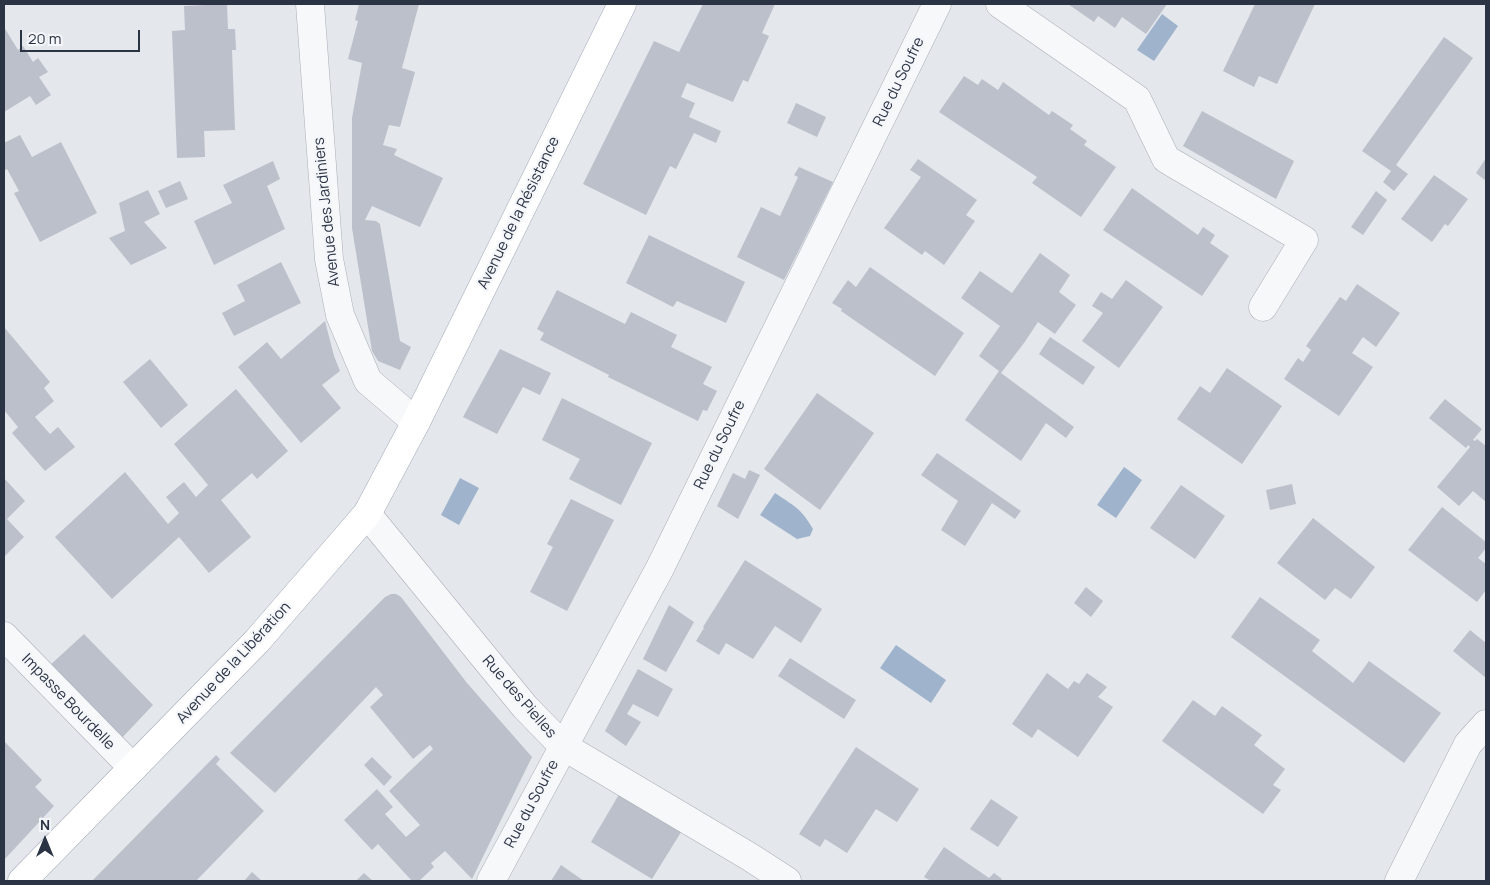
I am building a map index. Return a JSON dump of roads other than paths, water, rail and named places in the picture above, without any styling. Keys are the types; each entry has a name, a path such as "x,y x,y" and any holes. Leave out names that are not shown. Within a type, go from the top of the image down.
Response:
{"main road":[{"name":"Avenue de la Résistance","path":"416,422 622,4"},
{"name":"Avenue de la Libération","path":"22,881 258,641 367,514 416,422"}],"street":[{"name":"Avenue des Jardiniers","path":"310,4 329,259 340,315 368,381 416,422"},
{"name":"Rue du Soufre","path":"491,881 660,568 938,4"},
{"path":"1000,4 1137,99 1166,158 1304,240 1263,307"},
{"name":"Rue des Pielles","path":"367,514 525,707 563,746 787,881"},
{"name":"Impasse Bourdelle","path":"4,636 133,768"},
{"path":"1399,881 1468,744 1486,724"}],"water":[{"path":"1162,14 1178,26 1154,61 1137,50"},
{"path":"1124,467 1142,480 1116,518 1097,505"},
{"path":"460,478 479,488 459,525 441,515"},
{"path":"775,493 805,516 813,529 810,536 797,539 760,515"},
{"path":"896,645 946,680 931,703 880,668"}]}
